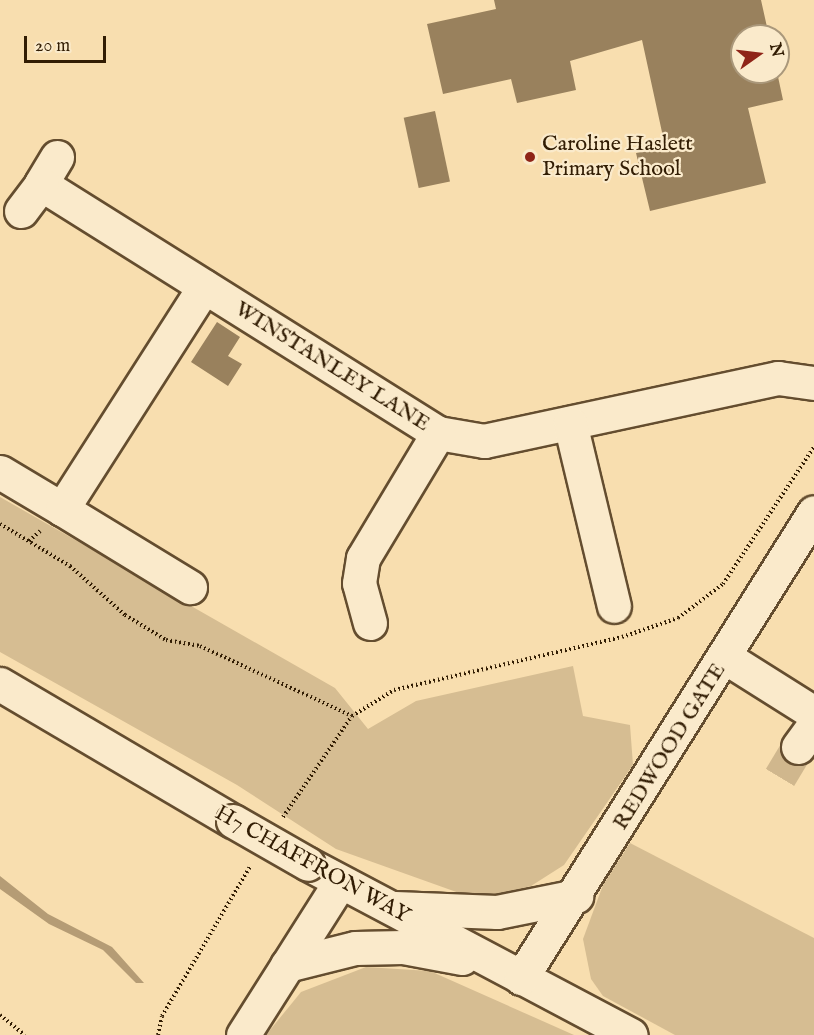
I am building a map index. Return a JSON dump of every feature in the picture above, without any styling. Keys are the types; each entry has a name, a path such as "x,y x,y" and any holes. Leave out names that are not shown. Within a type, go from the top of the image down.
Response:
{"street":[{"name":"WINSTANLEY LANE","path":"21,211 49,170 204,287 438,433 484,441 778,378 814,383"},
{"path":"63,509 204,287"},
{"path":"570,423 614,606"},
{"path":"370,623 358,583 363,558 438,433"},
{"path":"0,472 190,587"},
{"name":"REDWOOD GATE","path":"509,972 576,896 814,512"},
{"path":"725,657 814,713"},
{"name":"H7 CHAFFRON WAY","path":"0,684 340,882 631,1035"},
{"path":"243,1035 340,882"},
{"path":"387,908 497,912 576,896"},
{"path":"287,965 355,948 403,947 509,972"}],"path":[{"path":"0,524 70,566 125,615 166,640 200,646 352,716 281,821"},
{"path":"158,1035 162,1016 255,859"},
{"path":"0,1015 25,1035"}],"shaded area":[{"path":"0,497 335,688 368,729 416,701 573,666 583,716 630,725 633,765 564,865 531,886 476,899 336,849 237,785 0,652"},
{"path":"630,843 814,938 814,1035 675,1035 603,996 591,979 583,939 603,885"},
{"path":"0,876 48,914 112,947 144,983 136,983 103,950 49,924 0,889"},
{"path":"366,967 430,971 574,1035 266,1035 301,992"}],"building":[{"path":"494,0 761,0 766,24 730,24 730,84 780,84 783,100 748,108 766,183 650,211 636,153 665,146 642,40 570,61 576,90 517,103 511,79 443,94 427,24 496,9"},
{"path":"435,111 450,181 419,188 404,118"},
{"path":"217,322 240,337 228,356 242,364 228,386 191,362"}],"tunnel":[{"path":"780,777 798,747"}],"place":[{"name":"Caroline Haslett Primary School","path":"530,157"}]}
